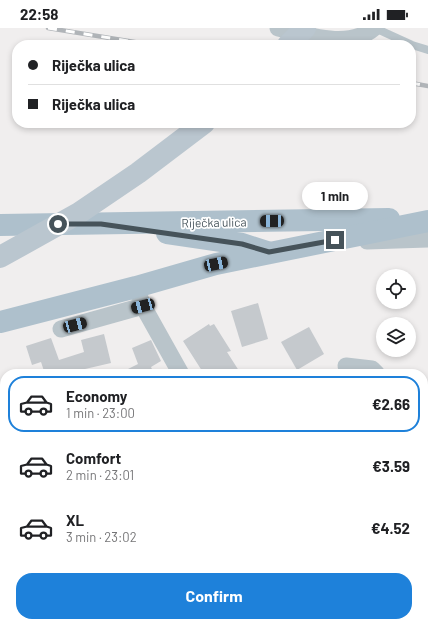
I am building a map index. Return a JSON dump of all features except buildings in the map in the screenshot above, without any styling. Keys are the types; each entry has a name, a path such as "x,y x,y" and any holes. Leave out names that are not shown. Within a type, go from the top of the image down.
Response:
{"main road":[{"name":"Riječka ulica","path":"0,225 428,218"},
{"path":"0,322 140,296 216,264 269,252 428,221"},
{"path":"101,224 242,244 269,252"}],"street":[{"path":"278,28 327,39 356,38 375,28"},
{"path":"293,40 305,28"},
{"path":"0,257 79,213 138,173 197,128"},
{"path":"319,243 428,239"},
{"path":"61,328 140,296 179,369"},
{"path":"346,366 372,369"}],"lane":[{"path":"375,28 401,40"},
{"path":"416,46 428,50"}],"railway":[{"path":"48,28 122,40"},
{"path":"416,84 428,86"}],"route":[{"path":"58,224 101,224 242,244 269,252 335,240"}]}
